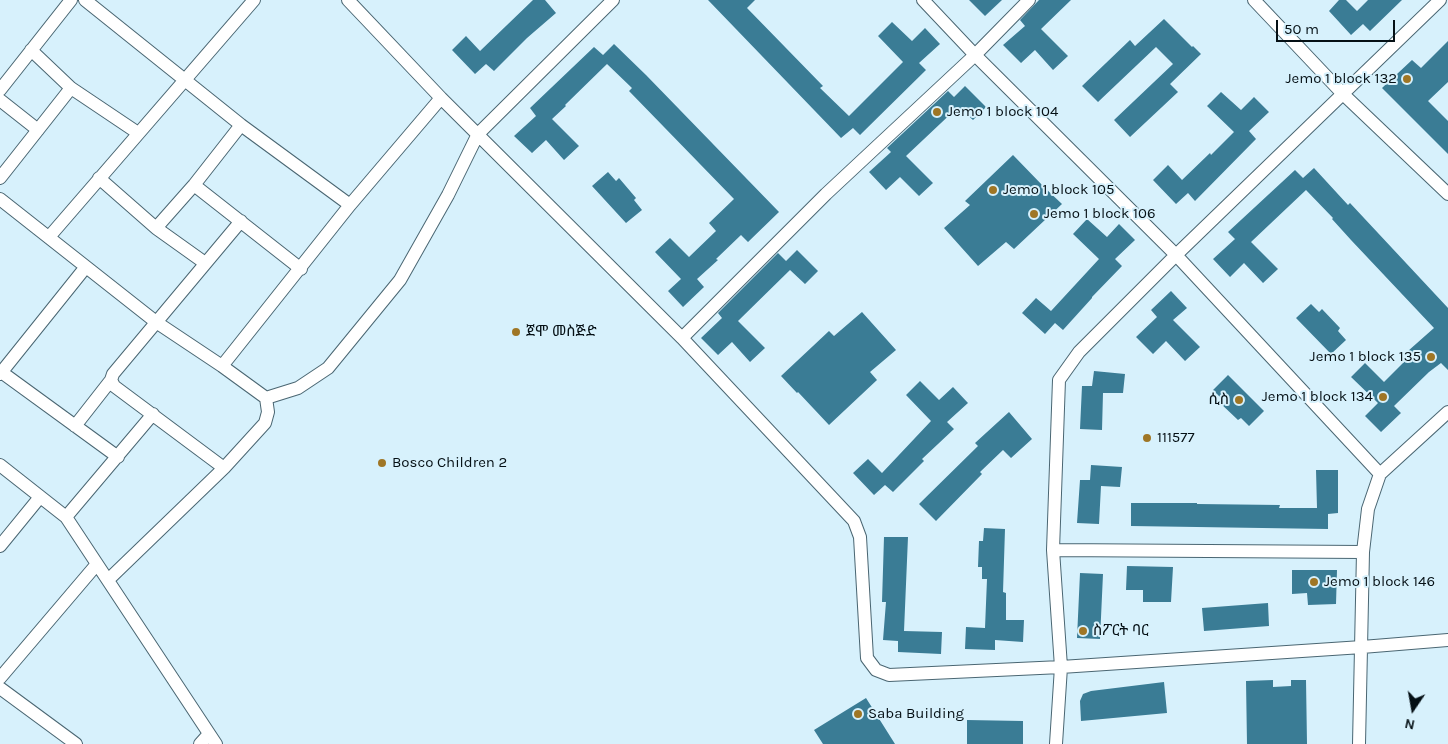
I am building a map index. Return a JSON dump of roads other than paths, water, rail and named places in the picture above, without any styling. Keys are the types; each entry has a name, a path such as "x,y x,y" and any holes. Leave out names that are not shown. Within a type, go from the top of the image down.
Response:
{"street":[{"path":"0,90 71,0"},
{"path":"85,0 241,125 350,205"},
{"path":"49,237 254,0"},
{"path":"348,0 441,98 682,338 854,521 860,537 867,658 876,670 889,675 1060,667 1448,640"},
{"path":"266,398 298,388 328,368 400,280 448,194 478,134 613,0"},
{"path":"924,0 974,55 1176,255 1380,474"},
{"path":"682,338 826,194 974,55 1029,0"},
{"path":"1254,0 1343,94 1448,194"},
{"path":"1056,744 1060,667 1053,550 1059,380 1079,352 1176,255 1440,0"},
{"path":"31,50 71,88 138,133"},
{"path":"0,178 71,88"},
{"path":"222,366 350,205 441,98"},
{"path":"0,100 38,130"},
{"path":"156,228 241,125"},
{"path":"99,178 156,228 205,263"},
{"path":"194,184 301,269"},
{"path":"0,199 156,322 266,398 268,412 265,423 224,468 108,580"},
{"path":"75,426 111,380 113,374 241,221"},
{"path":"86,268 1,372 118,457"},
{"path":"111,380 114,386 224,468"},
{"path":"1358,744 1363,552 1368,509 1380,474 1448,412"},
{"path":"66,517 153,414"},
{"path":"0,465 66,517 213,739 200,744"},
{"path":"0,546 40,497"},
{"path":"1053,550 1363,552"},
{"path":"0,678 97,564"},
{"path":"0,688 76,744"}],"place":[{"name":"Jemo 1 block 132","path":"1407,79"},
{"name":"Jemo 1 block 104","path":"937,112"},
{"name":"Jemo 1 block 105","path":"993,190"},
{"name":"Jemo 1 block 106","path":"1034,214"},
{"name":"ጀሞ መስጅድ","path":"516,332"},
{"name":"Jemo 1 block 135","path":"1431,357"},
{"name":"Jemo 1 block 134","path":"1383,397"},
{"name":"ሲስ","path":"1239,400"},
{"name":"111577","path":"1147,438"},
{"name":"Bosco Children 2","path":"382,463"},
{"name":"Jemo 1 block 146","path":"1314,582"},
{"name":"ስፖርት ባር","path":"1083,631"},
{"name":"Saba Building","path":"858,714"}]}
